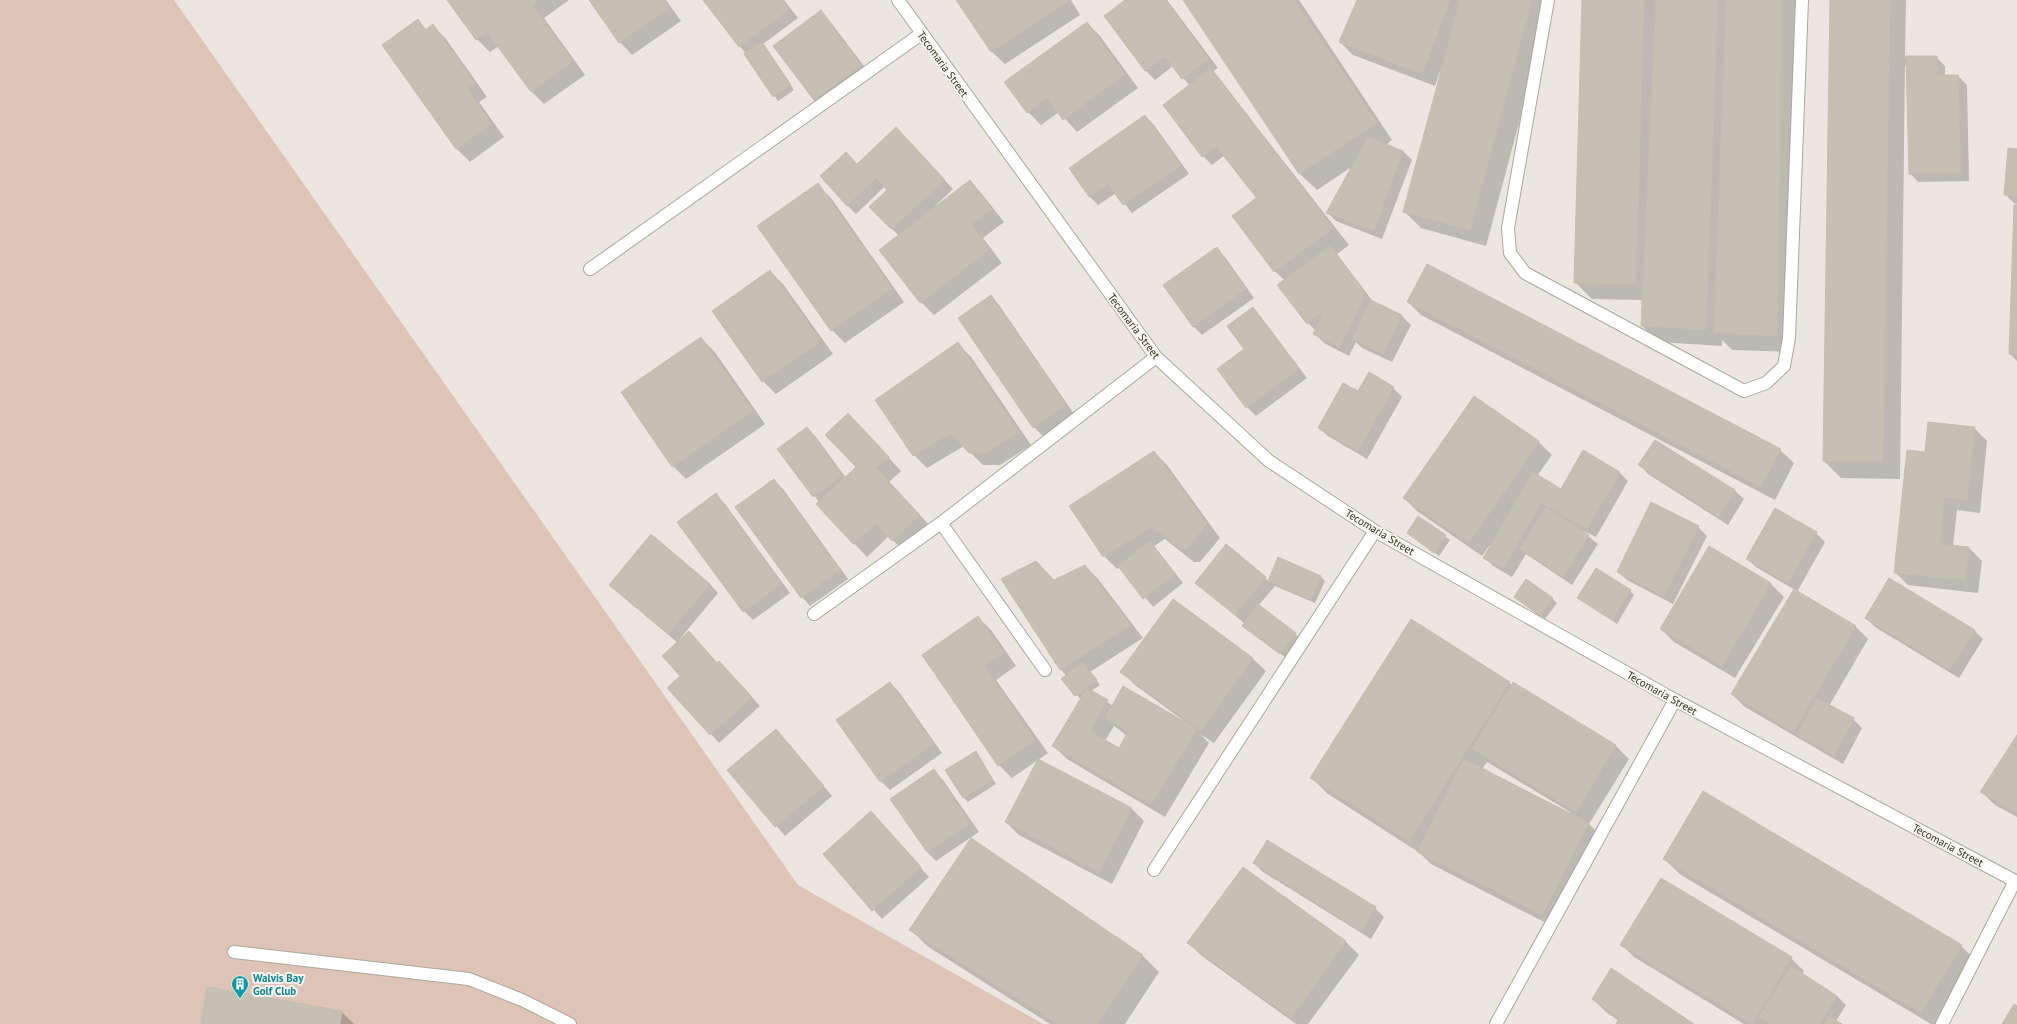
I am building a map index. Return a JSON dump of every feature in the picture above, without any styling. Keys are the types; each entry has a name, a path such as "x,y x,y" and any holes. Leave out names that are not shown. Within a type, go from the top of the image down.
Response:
{"street":[{"name":"Tecomaria Street","path":"898,0 921,34 1156,357 1269,461 1374,531 1675,700 2016,882"},
{"path":"1548,0 1508,228 1510,254 1524,273 1744,391 1766,383 1784,366 1789,338 1802,0"},
{"path":"590,269 921,34"},
{"path":"814,614 941,523 1156,357"},
{"path":"941,523 1045,670"},
{"path":"1154,870 1374,531"},
{"path":"1496,1024 1675,700"},
{"path":"1942,1024 2016,882"},
{"path":"234,952 469,979 522,1000 570,1024"}],"shaded area":[{"path":"0,0 174,0 798,885 1043,1024 0,1024"}],"building":[{"path":"447,0 539,0 532,5 573,61 531,92 487,32 476,40"},
{"path":"589,0 663,0 669,8 619,43"},
{"path":"703,0 783,0 790,9 739,47"},
{"path":"956,0 1067,0 1068,1 991,52"},
{"path":"1125,0 1166,0 1209,59 1182,79 1165,57 1145,71 1104,16"},
{"path":"1183,0 1294,0 1377,123 1299,174"},
{"path":"1357,0 1450,0 1422,74 1339,42"},
{"path":"1460,0 1532,0 1470,230 1403,212"},
{"path":"1582,0 1644,0 1636,284 1574,283"},
{"path":"1656,0 1718,0 1706,330 1641,326"},
{"path":"1726,0 1782,0 1777,336 1714,333"},
{"path":"1830,0 1890,0 1883,462 1823,461"},
{"path":"821,10 861,65 814,100 773,46"},
{"path":"418,19 425,30 433,24 475,83 467,88 492,124 456,149 382,45"},
{"path":"1087,22 1125,74 1063,120 1047,98 1027,113 1004,82"},
{"path":"762,42 791,85 773,97 744,54"},
{"path":"1906,56 1937,56 1937,75 1958,75 1961,173 1909,174"},
{"path":"1211,68 1251,120 1202,157 1163,105"},
{"path":"1145,115 1181,165 1123,205 1108,184 1089,197 1069,168"},
{"path":"1251,120 1296,179 1262,205 1216,146"},
{"path":"896,127 945,180 891,229 869,207 887,190 876,178 847,206 820,176 846,152 857,164"},
{"path":"1368,137 1403,151 1374,231 1326,213"},
{"path":"2008,148 2017,149 2017,196 2004,195"},
{"path":"1296,179 1333,228 1274,272 1232,216 1256,198 1262,205"},
{"path":"970,180 992,209 971,225 990,249 920,303 879,250"},
{"path":"818,183 892,288 831,331 757,226"},
{"path":"2014,205 2017,205 2017,354 2009,354"},
{"path":"1330,246 1366,293 1340,348 1313,334 1322,317 1319,314 1307,324 1277,285"},
{"path":"1217,247 1246,289 1193,327 1163,285"},
{"path":"1427,264 1781,449 1761,487 1407,302"},
{"path":"770,270 821,341 762,382 712,311"},
{"path":"991,295 1066,405 1033,428 958,318"},
{"path":"1371,300 1402,315 1383,354 1352,339"},
{"path":"1253,307 1299,369 1246,408 1217,369 1244,349 1227,326"},
{"path":"701,337 753,411 672,467 621,392"},
{"path":"958,342 1019,432 986,453 969,453 951,433 913,456 875,400"},
{"path":"1369,372 1394,387 1358,451 1318,428 1343,383 1358,391"},
{"path":"1474,396 1539,441 1469,543 1403,498"},
{"path":"848,413 889,457 876,468 920,515 892,541 876,524 853,544 816,504 856,467 825,435"},
{"path":"1928,422 1975,427 1967,500 1944,497 1940,544 1969,547 1965,580 1894,573 1907,450 1925,452"},
{"path":"807,427 843,475 813,497 777,449"},
{"path":"1655,440 1735,490 1719,517 1638,465"},
{"path":"1583,450 1620,472 1587,529 1541,503 1503,569 1483,558 1533,472 1561,489"},
{"path":"1154,451 1207,524 1187,549 1180,549 1152,527 1103,557 1069,506"},
{"path":"774,479 840,570 801,598 735,507"},
{"path":"716,493 782,584 743,612 677,522"},
{"path":"1651,502 1699,526 1664,596 1617,572"},
{"path":"1546,507 1589,535 1563,577 1520,549"},
{"path":"1775,508 1817,532 1788,583 1746,559"},
{"path":"1418,516 1446,535 1434,553 1407,533"},
{"path":"651,534 710,584 668,634 609,585"},
{"path":"1150,541 1175,574 1143,599 1118,566"},
{"path":"1226,544 1266,577 1235,615 1195,583"},
{"path":"1709,546 1771,583 1722,666 1660,629"},
{"path":"1278,557 1321,576 1311,600 1268,581"},
{"path":"1036,561 1054,580 1085,565 1131,625 1060,670 1001,579"},
{"path":"1596,568 1631,590 1612,620 1577,598"},
{"path":"1889,578 1975,630 1950,670 1865,618"},
{"path":"1526,579 1553,598 1540,616 1514,597"},
{"path":"1794,589 1856,626 1793,732 1731,694"},
{"path":"1173,599 1253,658 1201,731 1120,672"},
{"path":"1258,604 1296,633 1280,654 1242,626"},
{"path":"978,616 1004,653 984,666 1035,740 998,766 922,655"},
{"path":"1411,619 1510,682 1409,841 1310,778"},
{"path":"689,631 717,663 719,661 752,697 710,735 667,688 680,676 662,656"},
{"path":"1082,662 1097,680 1075,696 1061,679"},
{"path":"890,682 934,744 880,782 836,720"},
{"path":"1513,682 1616,745 1576,812 1472,749"},
{"path":"1123,686 1197,729 1151,805 1052,746 1087,688 1108,700 1090,731 1119,748 1128,732 1105,718"},
{"path":"1817,698 1854,718 1834,756 1797,735"},
{"path":"776,729 824,786 775,827 727,770"},
{"path":"2017,735 2017,813 1980,792"},
{"path":"976,751 993,780 963,798 945,770"},
{"path":"1038,759 1132,808 1099,872 1005,822"},
{"path":"1464,759 1589,823 1542,915 1417,852"},
{"path":"934,769 970,823 927,852 890,799"},
{"path":"1703,791 1962,945 1921,1013 1663,859"},
{"path":"871,811 921,867 872,911 823,854"},
{"path":"971,838 1143,955 1097,1024 1058,1024 909,930"},
{"path":"1267,840 1376,907 1361,931 1253,863"},
{"path":"1243,867 1346,941 1291,1018 1187,943"},
{"path":"1661,878 1792,957 1752,1024 1620,945"},
{"path":"1791,966 1837,996 1819,1024 1770,1024 1759,1017"},
{"path":"1611,968 1694,1024 1616,1024 1619,1018 1592,999"},
{"name":"Walvis Bay Golf Club","path":"207,987 342,1011 340,1024 201,1024"},
{"path":"2014,1004 2017,1006 2017,1024 2002,1024"},
{"path":"1829,1016 1842,1024 1824,1024"}],"place":[{"name":"Walvis Bay Golf Club","path":"240,999"}]}
